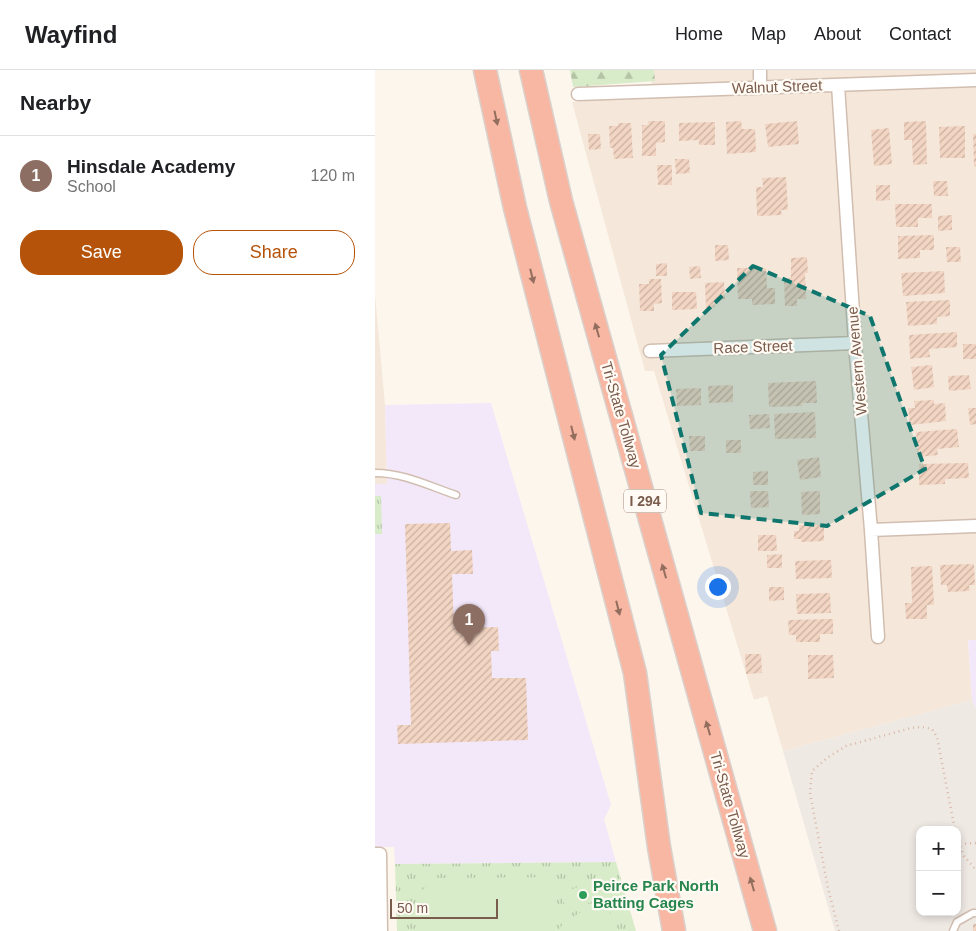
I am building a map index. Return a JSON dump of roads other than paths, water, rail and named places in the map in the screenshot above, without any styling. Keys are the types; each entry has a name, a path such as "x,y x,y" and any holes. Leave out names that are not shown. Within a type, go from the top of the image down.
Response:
{"highway":[{"path":"485,70 515,208 635,673 673,931"},
{"name":"Tri-State Tollway","path":"531,70 561,201 765,931"}],"street":[{"path":"760,70 761,88"},
{"name":"Walnut Street","path":"578,94 976,80"},
{"name":"Western Avenue","path":"838,85 855,343 878,637"},
{"name":"Race Street","path":"650,350 855,343"},
{"path":"871,530 976,526"},
{"path":"377,854 381,931"}],"lane":[{"path":"375,473 407,477 456,495"},
{"path":"953,931 957,922 976,913"}],"place":[{"name":"Hinsdale Academy","path":"469,645"},
{"name":"Peirce Park North Batting Cages","path":"583,895"}]}
